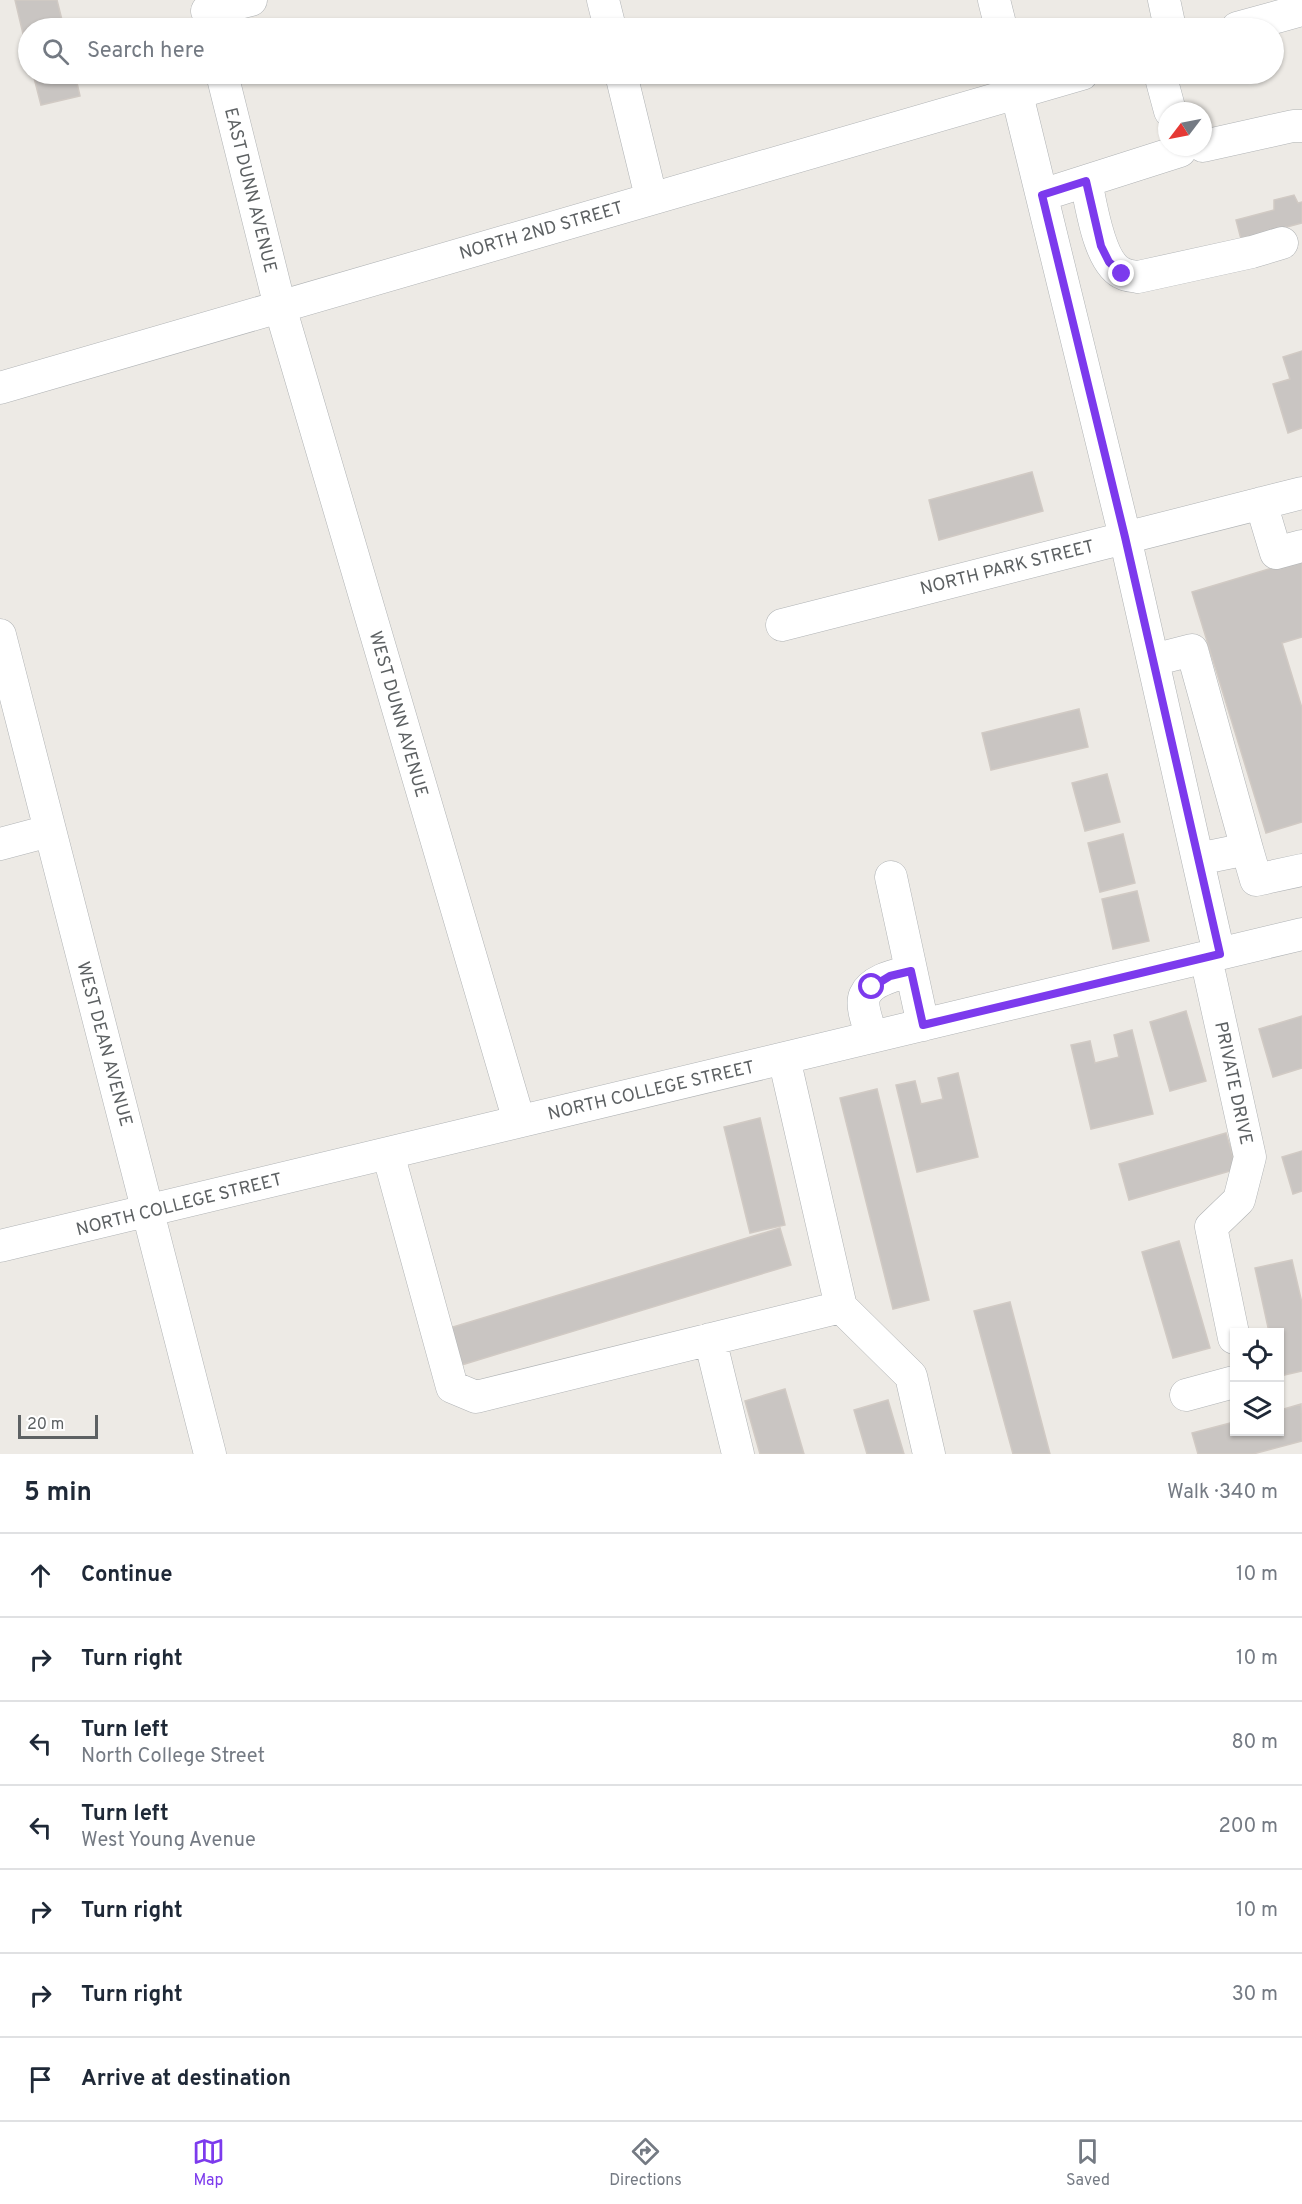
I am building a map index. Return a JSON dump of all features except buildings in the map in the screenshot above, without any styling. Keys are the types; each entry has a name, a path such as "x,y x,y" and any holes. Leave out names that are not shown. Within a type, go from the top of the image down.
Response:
{"street":[{"path":"207,13 251,0"},
{"path":"603,0 608,18"},
{"path":"994,0 998,18"},
{"path":"1164,0 1168,18"},
{"path":"1253,18 1266,10 1302,10"},
{"name":"EAST DUNN AVENUE","path":"224,84 280,307"},
{"path":"623,84 651,197"},
{"name":"NORTH 2ND STREET","path":"0,388 651,197 1011,84"},
{"path":"1014,84 1125,537 1198,859 1213,956"},
{"path":"1163,84 1168,102"},
{"path":"1212,143 1297,126"},
{"path":"1042,195 1165,156"},
{"path":"1086,181 1101,246 1109,262 1122,274 1138,277 1252,252 1294,239"},
{"name":"WEST DUNN AVENUE","path":"280,307 519,1121"},
{"name":"NORTH PARK STREET","path":"782,625 1302,493"},
{"path":"1261,504 1276,553 1302,546"},
{"path":"1153,660 1192,650 1256,880 1302,870"},
{"name":"WEST DEAN AVENUE","path":"2,651 150,1212 210,1454"},
{"path":"0,844 49,831"},
{"path":"1198,859 1247,849"},
{"path":"891,877 923,1025"},
{"name":"NORTH COLLEGE STREET","path":"0,1246 150,1212 519,1121 1302,934"},
{"name":"PRIVATE DRIVE","path":"1213,956 1250,1157 1239,1200 1211,1227 1232,1328"},
{"path":"872,1037 864,1008 865,995 872,987 890,976 911,971"},
{"path":"783,1058 841,1307 911,1376 928,1454"},
{"path":"388,1153 452,1387 476,1397 841,1307"},
{"path":"710,1339 738,1454"},
{"path":"1186,1395 1230,1383"}],"route":[{"path":"872,987 890,976 911,971 923,1025 1220,954 1125,537 1042,195 1086,181 1101,246 1109,262 1122,274"}]}
